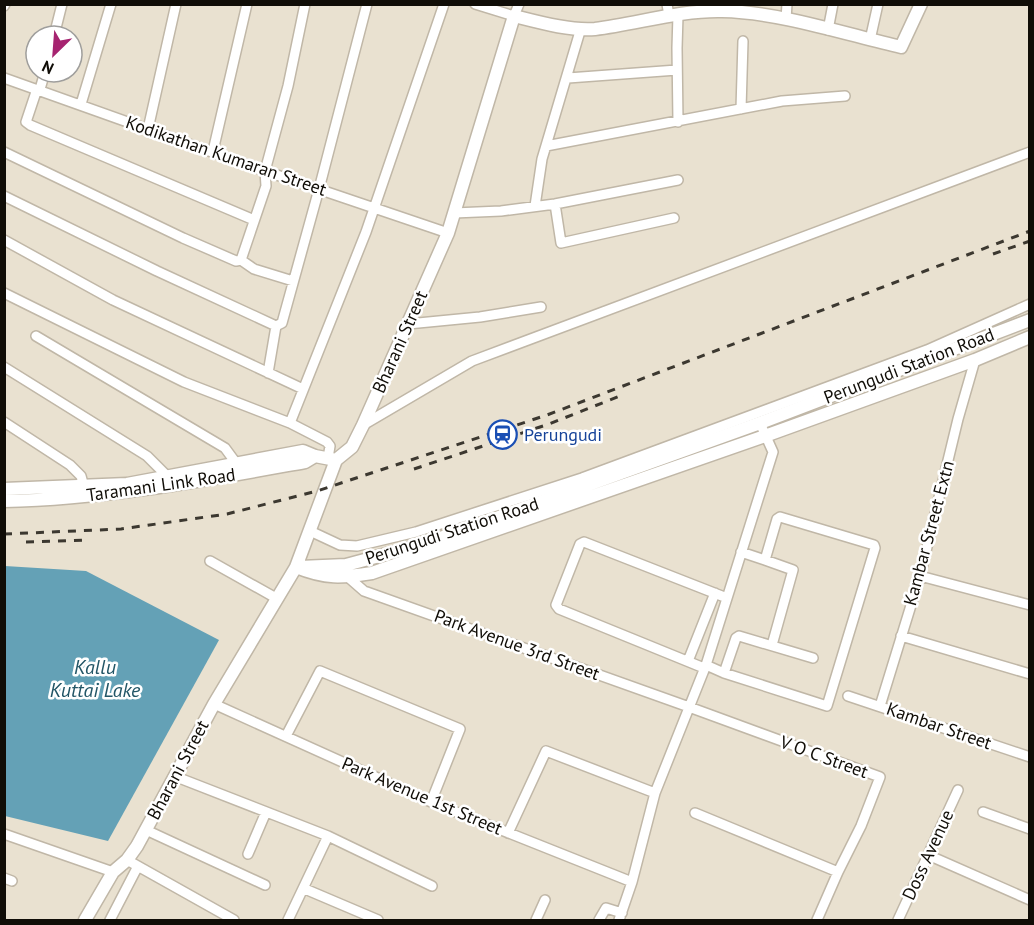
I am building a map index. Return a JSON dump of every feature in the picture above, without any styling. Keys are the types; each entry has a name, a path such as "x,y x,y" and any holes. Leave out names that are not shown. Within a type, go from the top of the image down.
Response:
{"street":[{"path":"57,24 62,4"},
{"path":"81,104 111,4"},
{"path":"148,129 176,4"},
{"path":"213,151 247,4"},
{"path":"241,260 266,186 265,171 288,86 304,4"},
{"path":"276,326 282,323 368,4"},
{"path":"290,423 366,232 444,4"},
{"path":"475,4 516,10 539,23 592,29 672,12 722,11 786,19 902,47 921,4"},
{"path":"786,19 787,4"},
{"path":"828,30 833,4"},
{"path":"870,40 878,4"},
{"name":"Bharani Street","path":"85,921 113,872 133,863 146,830 174,776 296,567 310,531 326,458 352,447 448,233 516,10"},
{"path":"672,12 677,70 678,122"},
{"path":"535,206 546,146 581,28"},
{"path":"741,109 743,41"},
{"path":"568,78 677,70"},
{"name":"Kodikathan Kumaran Street","path":"4,78 448,233"},
{"path":"41,84 27,117 26,122 30,125 254,220"},
{"path":"546,146 782,101 845,96"},
{"path":"4,152 183,238 236,261 241,260 254,268 293,281"},
{"path":"363,425 472,361 1029,152"},
{"path":"454,213 555,204 678,180"},
{"path":"4,196 146,266 276,326"},
{"path":"555,204 561,243 674,218"},
{"path":"4,240 113,300 303,389"},
{"path":"4,293 184,382 290,423 327,442 330,446 326,458"},
{"path":"310,531 340,544 357,546 416,532 704,437 927,350 1029,304"},
{"path":"408,324 480,317 541,307"},
{"name":"Perungudi Station Road","path":"296,567 346,565 424,544 704,437 760,423 1029,320"},
{"path":"268,373 276,326"},
{"path":"36,336 225,448 236,463"},
{"name":"Perungudi Station Road","path":"296,567 317,576 348,577 372,573 765,436 975,360 1029,337"},
{"name":"Kambar Street Extn","path":"880,706 920,576 958,419 975,360"},
{"path":"4,367 147,456 168,477"},
{"path":"4,422 70,465 81,476 84,487"},
{"path":"599,921 606,908 620,917 632,882 655,793 705,666 727,598 773,452 760,423"},
{"name":"Taramani Link Road","path":"6,486 84,487 127,484 303,451 326,458"},
{"name":"Taramani Link Road","path":"4,501 97,496 171,486 326,458"},
{"path":"727,598 584,542 580,544 556,605 559,609 688,661 827,706 875,548 874,545 780,517 777,519 765,560"},
{"path":"741,552 793,570 772,645"},
{"path":"210,561 276,598"},
{"path":"920,576 1029,605"},
{"name":"Park Avenue 3rd Street","path":"348,577 364,591 689,707"},
{"path":"688,661 715,593"},
{"path":"724,673 737,636 813,658"},
{"path":"901,636 1029,674"},
{"path":"286,736 320,671 460,729 431,802"},
{"name":"Kambar Street","path":"848,696 1029,757"},
{"name":"Park Avenue 1st Street","path":"214,704 431,802 632,882"},
{"name":"V O C Street","path":"689,707 880,777 861,826 817,921"},
{"path":"508,833 546,751 655,793"},
{"path":"174,776 328,836 432,886"},
{"name":"Doss Avenue","path":"898,921 958,790"},
{"path":"248,854 266,812"},
{"path":"983,812 1029,829"},
{"path":"695,813 838,872"},
{"path":"146,830 265,885"},
{"path":"4,834 113,872"},
{"path":"288,921 328,836"},
{"path":"928,855 1029,900"},
{"path":"110,921 133,863 234,921"},
{"path":"305,889 378,921"},
{"path":"536,921 545,900"}],"water":[{"name":"Kallu Kuttai Lake","path":"5,566 86,571 219,640 108,841 5,816"}],"railway":[{"path":"4,534 121,529 227,514 317,491 547,415 1030,231"},
{"path":"993,254 1030,241"},
{"path":"414,469 549,424 620,396"},
{"path":"26,542 86,540"}],"place":[{"name":"Perungudi","path":"503,435"}]}
